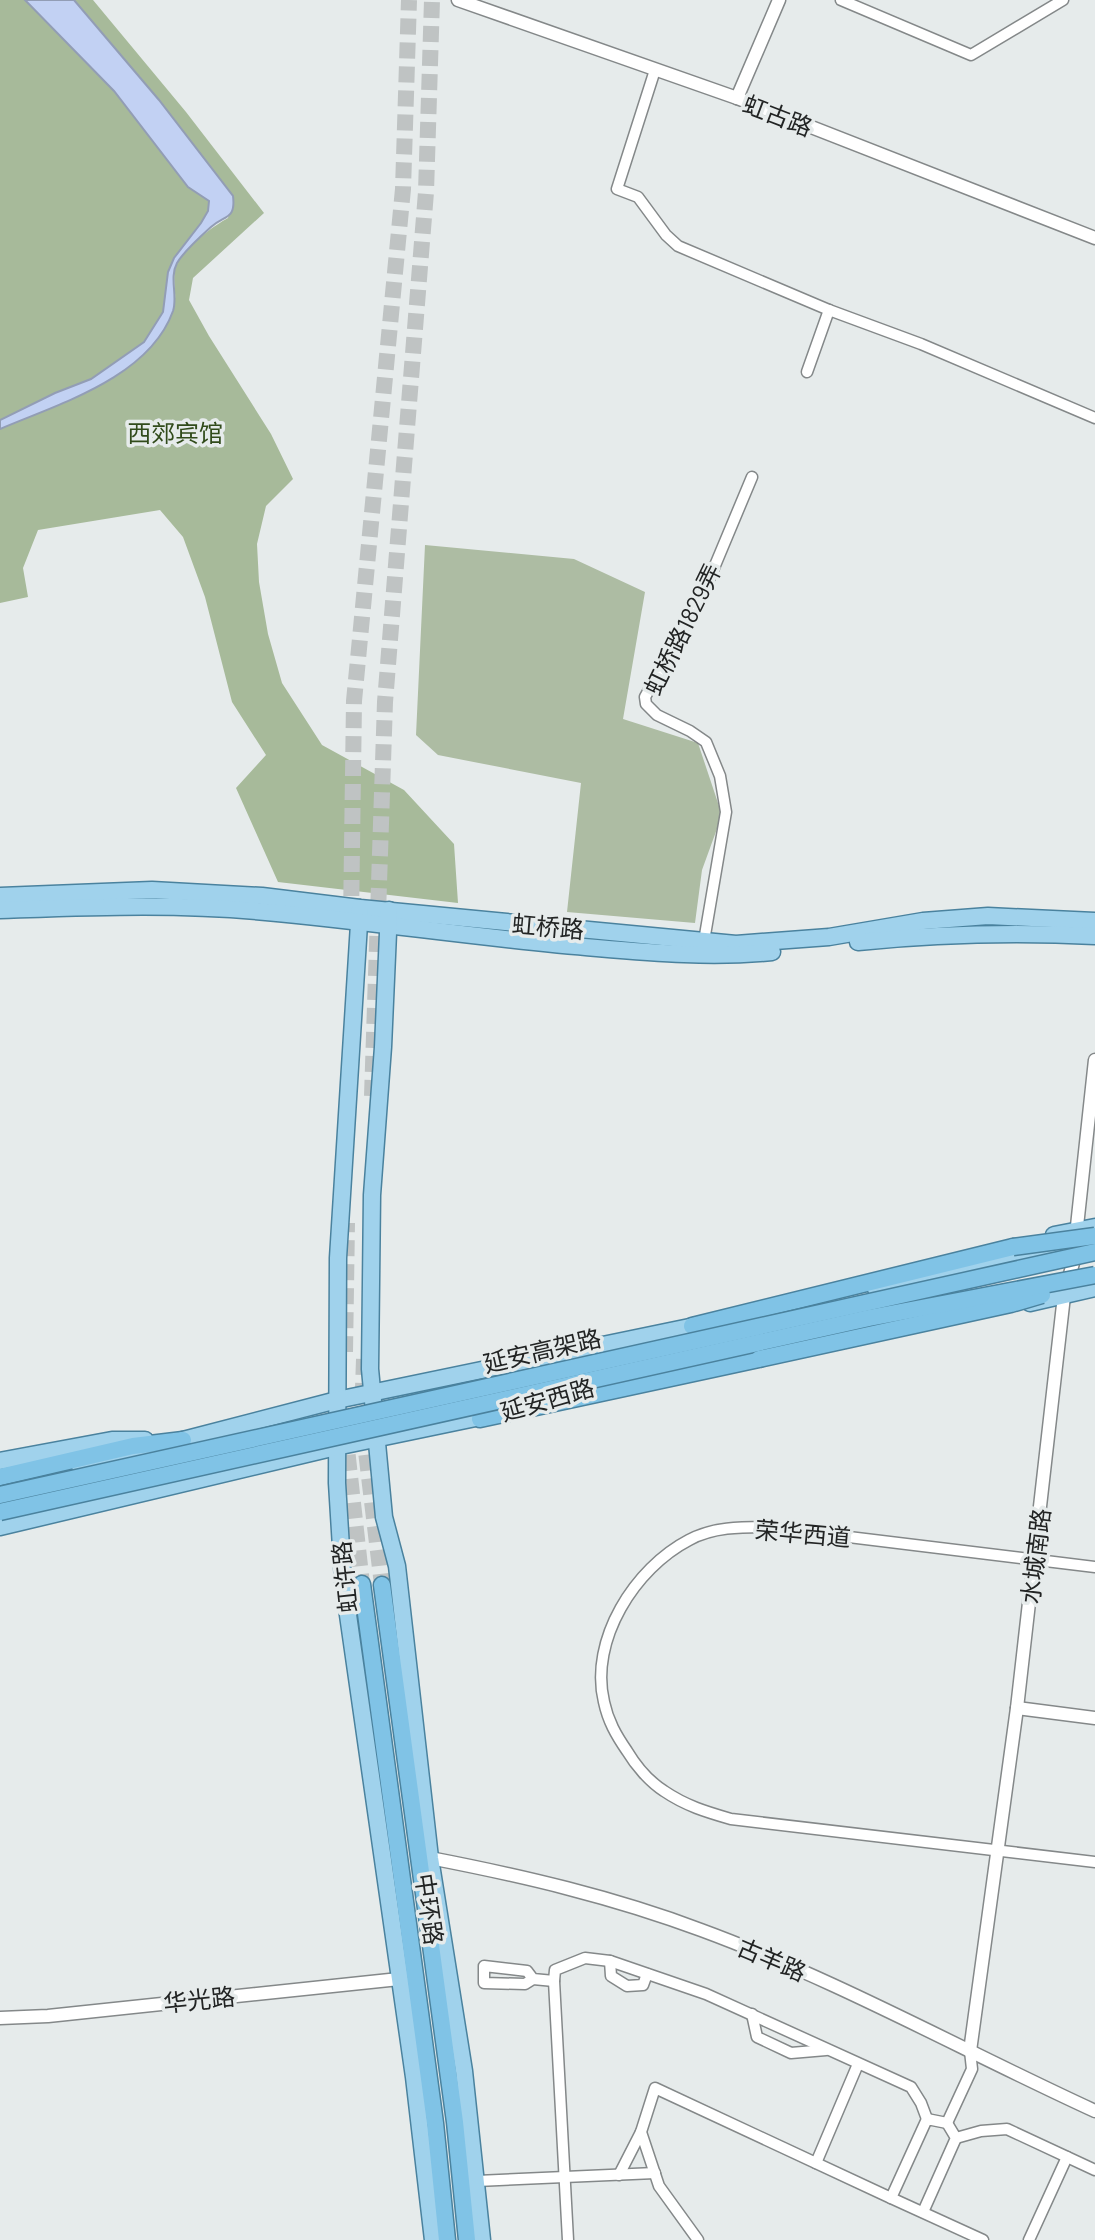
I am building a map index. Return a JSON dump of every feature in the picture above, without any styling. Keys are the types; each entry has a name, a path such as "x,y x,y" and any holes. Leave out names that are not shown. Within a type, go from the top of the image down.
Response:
{"highway":[{"path":"692,1326 1013,1247 1095,1238"},
{"name":"延安高架路","path":"0,1495 1095,1252"},
{"path":"480,1419 1011,1304 1095,1276"},
{"name":"延安高架路","path":"0,1512 869,1318 1095,1276"},
{"path":"0,1477 133,1446 183,1440"},
{"name":"中环路","path":"362,1584 435,2123 447,2240"},
{"name":"中环路","path":"382,1585 455,2122 467,2240"}],"main road":[{"name":"虹桥路","path":"0,896 152,890 262,896 360,915"},
{"name":"虹桥路","path":"0,910 159,905 360,915 736,944 829,937 923,921 988,916 1095,921"},
{"name":"虹许路","path":"360,915 338,1258 336,1447 343,1580 419,2112 433,2240"},
{"name":"虹桥路","path":"388,918 547,944 667,954 742,955 932,934 1023,932 1095,936"},
{"name":"虹许路","path":"388,918 383,1047 372,1195 369,1311 375,1441 385,1526 397,1566 430,1858 464,2071 482,2240"},
{"path":"1076,1238 1095,1227"},
{"name":"延安西路","path":"0,1484 154,1450 337,1400 692,1326 770,1314 1076,1238 1095,1238"},
{"name":"延安西路","path":"0,1527 336,1447 480,1419 538,1398 1071,1278 1095,1276"},
{"path":"480,1419 540,1412 732,1372 893,1331 1095,1288"},
{"path":"0,1461 112,1440 183,1440"}],"street":[{"name":"虹古路","path":"458,0 737,98 1095,238"},
{"path":"737,98 779,0"},
{"path":"841,0 971,55 1063,0"},
{"path":"655,70 617,189 638,197 678,246 1095,418"},
{"path":"807,372 829,310"},
{"name":"虹桥路1829弄","path":"704,941 726,812 720,776 706,742 657,715 646,704 645,697 706,587 752,477"},
{"name":"水城南路","path":"970,2051 1017,1708 1064,1296 1071,1278 1095,1060"},
{"name":"荣华西道","path":"1095,1567 767,1527 728,1528 692,1538 663,1556 642,1577 624,1601 610,1629 603,1664 603,1699 612,1729 635,1764 662,1790 695,1809 731,1819 997,1848 1095,1862"},
{"path":"1017,1708 1095,1718"},
{"name":"古羊路","path":"430,1858 558,1885 702,1930 789,1966 1095,2111"},
{"path":"568,2240 554,1981 555,1970 585,1958 610,1961 706,1994 911,2087 927,2119 891,2198"},
{"path":"610,1961 611,1976 627,1986 643,1985 647,1974"},
{"path":"627,1986 632,1969"},
{"name":"华光路","path":"0,2018 48,2016 399,1979"},
{"path":"533,1979 554,1981"},
{"path":"752,2014 757,2037 780,2048 791,2053 828,2050"},
{"path":"780,2048 787,2031"},
{"path":"947,2123 972,2069 970,2051"},
{"path":"816,2163 858,2064"},
{"path":"619,2175 641,2132 655,2088 983,2240"},
{"path":"927,2119 947,2123 956,2138"},
{"path":"956,2138 981,2131 1007,2129 1094,2172"},
{"path":"641,2132 659,2186 698,2240"},
{"path":"923,2212 956,2138"},
{"path":"1029,2240 1067,2157"},
{"path":"477,2181 655,2173"}],"green space":[{"name":"西郊宾馆","path":"0,0 25,0 114,91 188,187 209,201 208,211 201,223 174,258 168,272 163,312 144,342 91,379 0,420"},
{"name":"西郊宾馆","path":"74,0 93,0 186,112 264,213 193,278 189,300 271,434 293,479 266,506 257,544 259,582 268,634 282,683 322,745 404,790 454,844 458,903 278,882 236,788 266,755 232,702 205,597 183,537 160,510 38,530 23,568 28,597 0,603 0,429 85,393 126,370 143,355 158,338 171,314 178,262 200,237 228,218 233,196 159,100"},
{"path":"425,545 574,559 645,592 623,719 698,743 722,815 702,870 695,923 567,912 581,783 438,755 416,735"}],"water":[{"path":"25,0 74,0 159,100 233,196 233,209 202,235 177,263 173,311 161,334 144,354 99,386 0,429 0,420 91,379 144,342 163,312 168,272 174,258 201,223 208,211 209,201 188,187 114,91"}],"tunnel":[{"path":"351,920 354,701 403,189 409,0"},
{"path":"372,1096 385,702 426,192 432,0"},
{"path":"345,1352 347,1223"},
{"path":"364,1359 362,1418 382,1585"},
{"path":"345,1431 362,1584"}]}
